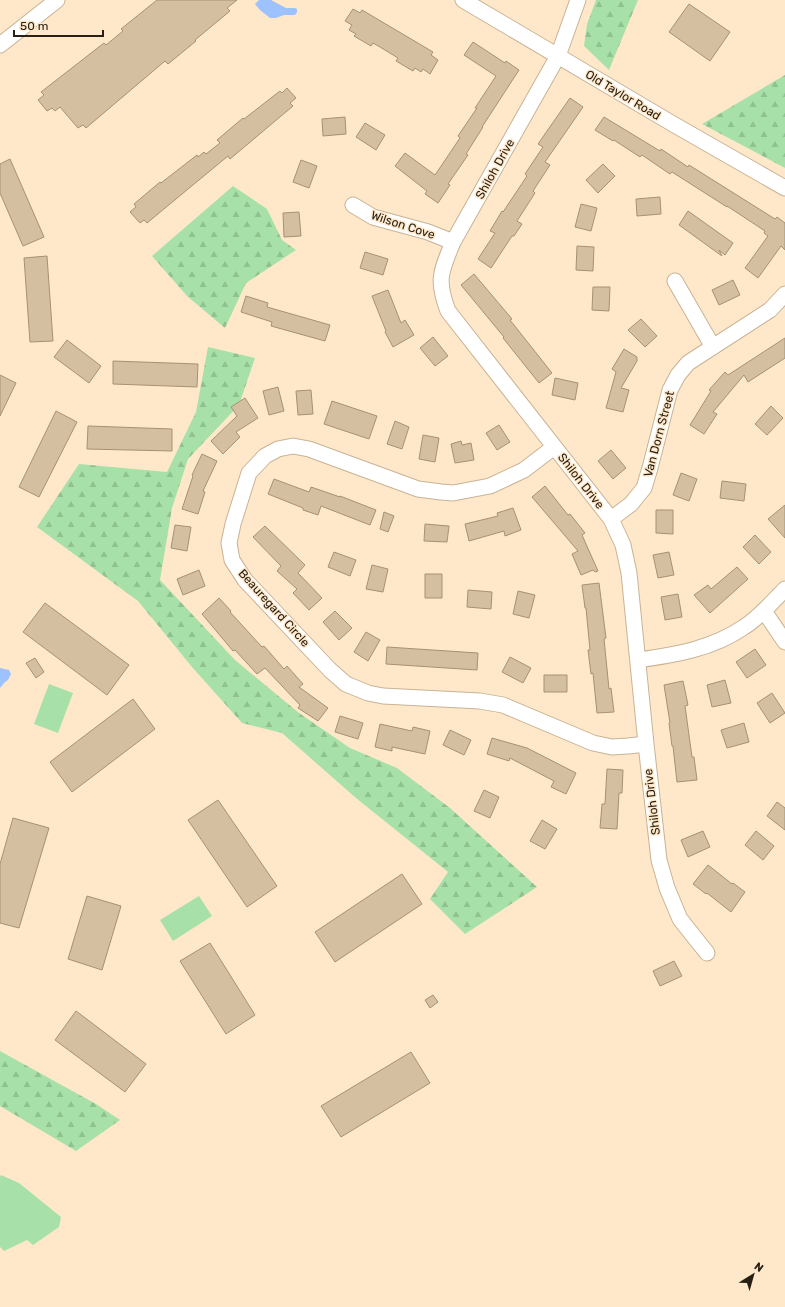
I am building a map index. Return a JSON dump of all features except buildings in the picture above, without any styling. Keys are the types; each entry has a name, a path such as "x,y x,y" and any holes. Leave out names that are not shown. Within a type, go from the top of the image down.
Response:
{"street":[{"path":"2,40 57,0"},
{"name":"Old Taylor Road","path":"463,0 667,121 785,188"},
{"name":"Shiloh Drive","path":"578,0 558,56 453,242 442,269 441,285 443,299 448,311 611,519 623,545 629,573 659,860 667,888 680,918 708,953"},
{"name":"Wilson Cove","path":"353,205 373,217 428,232 453,242"},
{"path":"675,281 712,347"},
{"name":"Van Dorn Street","path":"611,519 631,504 644,488 670,390 678,375 688,363 770,310 785,294"},
{"name":"Beauregard Circle","path":"554,447 524,470 490,486 453,493 418,489 309,449 293,446 278,449 265,456 249,473 229,543 232,560 245,580 330,670 346,684 383,696 480,701 503,704 593,742 612,747 646,744"},
{"path":"638,660 670,656 694,650 721,640 745,626 764,611 785,590"},
{"path":"764,611 785,642"}],"green space":[{"path":"596,0 638,0 609,70 584,46 587,24"},
{"path":"785,75 785,168 702,124"},
{"path":"233,186 267,209 282,240 296,250 246,283 225,328 187,296 152,256"},
{"path":"208,347 255,358 239,405 188,459 172,508 160,580 235,660 299,713 350,748 397,768 450,808 537,887 465,934 430,899 448,872 356,798 282,733 242,723 192,667 138,601 37,527 79,464 167,472 196,412"},
{"path":"49,684 73,693 58,733 34,724"},
{"path":"199,896 212,916 173,941 160,920"},
{"path":"0,1051 96,1104 120,1120 76,1151 0,1106"},
{"path":"1,1175 19,1183 61,1217 59,1227 33,1245 27,1240 4,1251 0,1247"}],"water":[{"path":"259,0 271,0 286,8 295,8 297,9 297,12 295,15 284,15 276,18 270,18 255,4"},
{"path":"0,668 9,670 11,674 8,680 0,688"}]}
